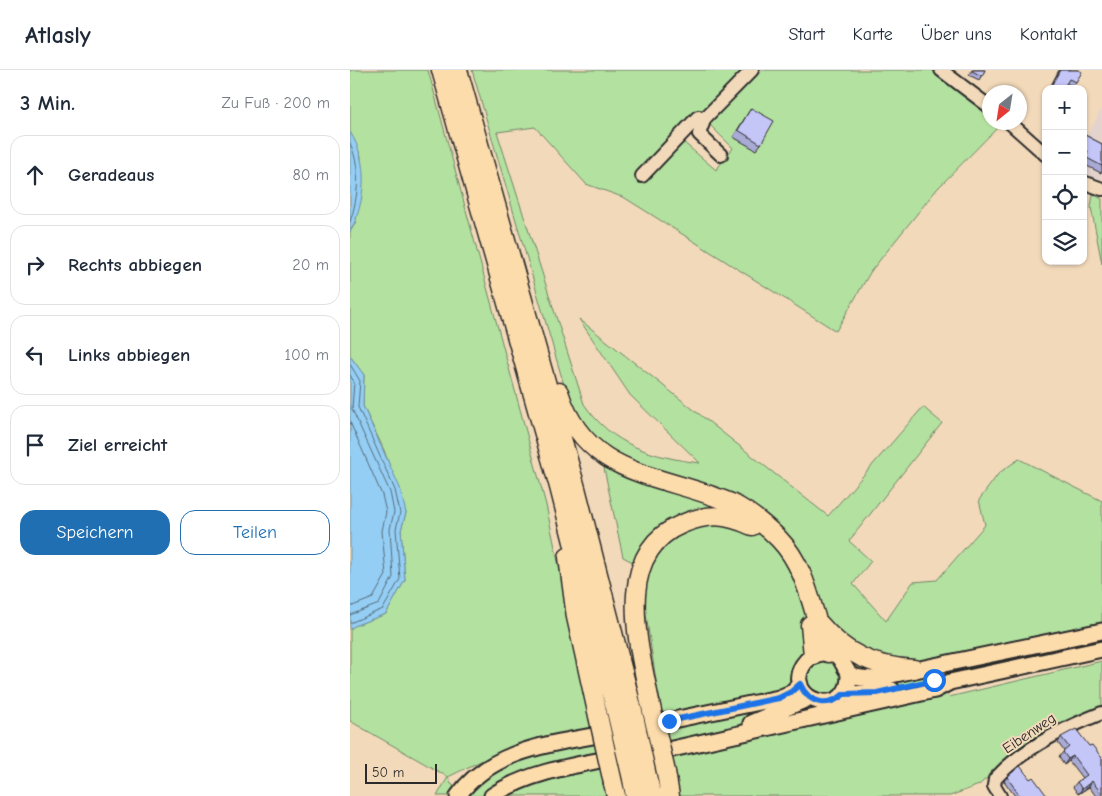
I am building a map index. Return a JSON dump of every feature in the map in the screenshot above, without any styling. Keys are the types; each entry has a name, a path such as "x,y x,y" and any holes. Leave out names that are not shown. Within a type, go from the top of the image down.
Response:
{"highway":[{"path":"441,70 624,709"},
{"path":"458,70 576,488 624,709 638,783 652,796"},
{"path":"533,332 543,341 561,401 572,421 599,452 622,468 732,504 756,518 781,541 800,570 812,600 820,654"},
{"path":"559,487 576,616 615,789"},
{"path":"670,796 638,642 636,592 640,570 648,551 669,530 701,516 727,516 751,525 775,545 794,572 806,604 812,636 820,654"},
{"path":"816,618 841,645 862,658 879,665 914,669"}],"main road":[{"path":"849,674 860,678 872,679 1102,632"},
{"path":"637,753 650,754 935,690 950,682 1102,649"},
{"path":"820,654 842,660 849,674 848,688 844,694 838,699 823,703 809,698 800,684 800,671 807,659 820,654"},
{"path":"844,694 877,693 934,680 950,682"},
{"path":"458,796 477,774 513,756 537,748 779,698 791,692 800,684"},
{"path":"492,796 508,785 527,778 637,753 649,748 755,722 809,698"}],"street":[{"path":"721,155 699,134 705,118 752,70"},
{"path":"941,70 982,101"},
{"path":"642,176 698,117 705,118"},
{"path":"1018,130 1042,151"},
{"path":"1087,183 1102,189"},
{"name":"Eibenweg","path":"1000,796 994,786 995,779 1018,758 1063,729 1102,712"}],"shaded area":[{"path":"1102,108 1102,182 1087,179 1087,136"}],"green space":[{"path":"350,70 428,70 546,505 605,784 674,770 659,700 643,595 648,570 623,557 598,440 584,425 572,405 564,385 472,70 934,70 982,107 982,130 995,130 937,189 871,271 836,331 625,198 586,184 535,127 497,132 584,404 607,430 620,439 650,453 700,463 630,395 579,319 828,516 923,407 942,423 849,541 871,561 853,584 886,621 913,582 937,580 985,525 979,500 999,473 1019,459 1102,501 1102,622 919,661 949,697 1102,661 1102,706 1052,730 997,769 979,785 950,796 437,796 448,777 350,721 350,629 386,614 405,580 401,530 406,513 384,450 363,406 364,375 350,356 350,232 356,222 361,156 350,132","holes":["699,122 709,124 733,148 716,170 682,141","497,753 470,771 456,787 451,784 448,777"]},
{"path":"1093,194 1102,199 1102,264 1091,207"}],"water":[{"path":"350,132 360,156 363,168 363,182 359,208 350,232"},
{"path":"350,356 364,375 363,406 400,488 406,513 401,530 405,580 386,614 350,629"}],"building":[{"path":"973,70 985,70 982,76"},
{"path":"1060,70 1078,70 1082,72 1076,82 1069,79 1065,85 1052,85"},
{"path":"751,108 774,121 761,144 738,130"},
{"path":"1087,136 1102,144 1102,166 1087,158"},
{"path":"1076,729 1089,746 1092,745 1102,758 1102,794 1092,781 1082,789 1077,782 1087,775 1073,756 1068,759 1063,752 1069,747 1061,737"},
{"path":"1020,766 1030,779 1033,777 1047,796 1020,796 1007,777"}],"route":[{"path":"669,721 779,698 791,692 800,684 803,692 809,698 823,703 838,699 844,694 877,693 934,680"}]}
